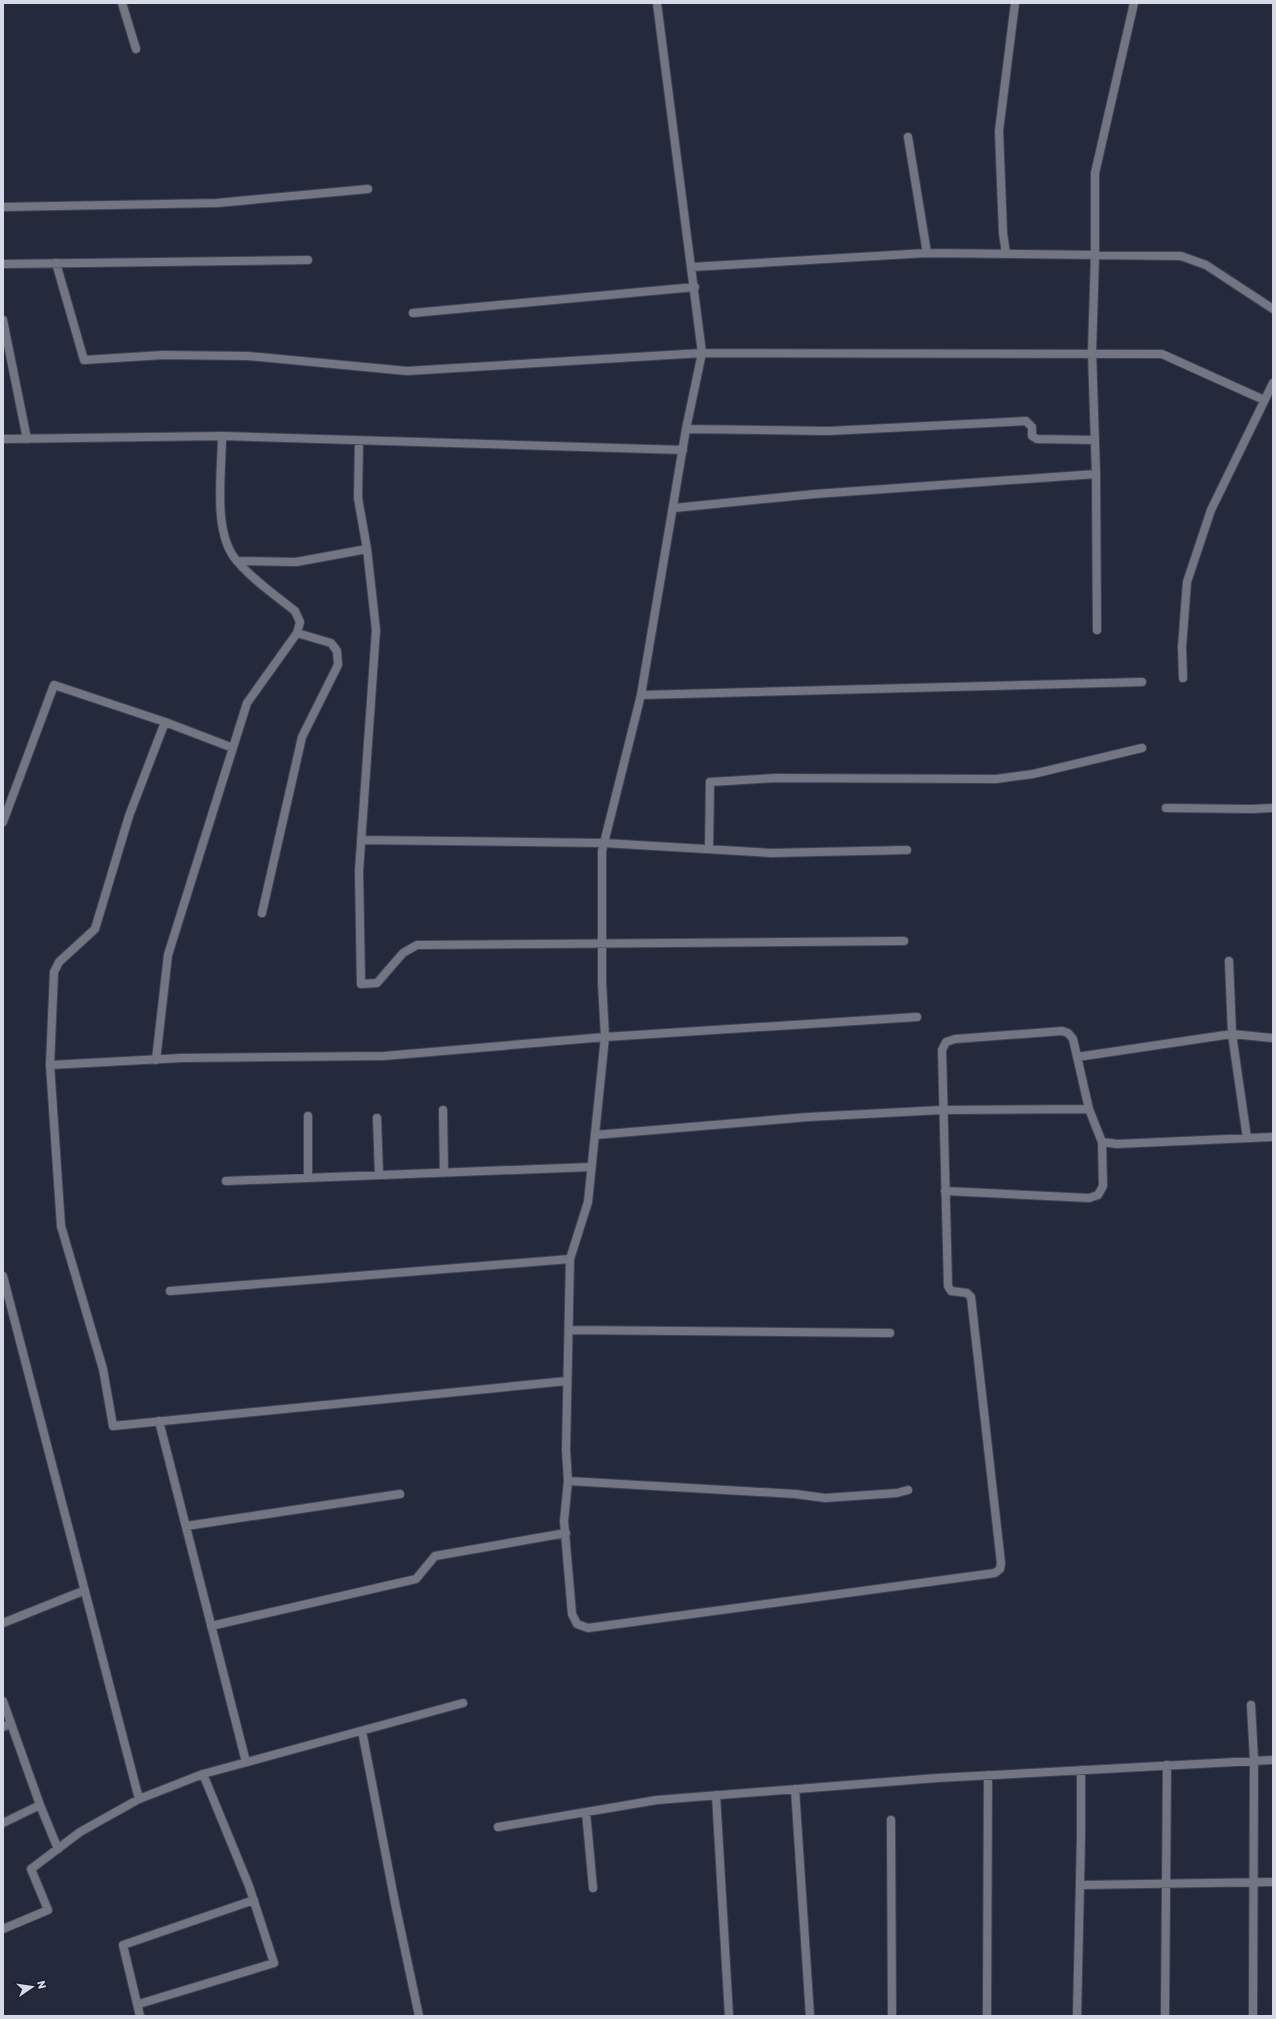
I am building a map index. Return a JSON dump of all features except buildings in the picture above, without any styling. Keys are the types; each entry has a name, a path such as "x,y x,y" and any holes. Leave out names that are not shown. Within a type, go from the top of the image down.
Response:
{"street":[{"path":"122,3 136,49"},
{"path":"657,3 695,287 702,353 686,429 674,508 641,695 602,851 602,944 605,1037 588,1202 570,1259 566,1450 568,1481 564,1521 572,1614 577,1624 588,1628 995,1572 1000,1569 1001,1563 971,1297 967,1293 951,1291 948,1286 942,1110 942,1050 946,1042 955,1039 1062,1031 1068,1033 1073,1039 1089,1109 1102,1142 1104,1186 1098,1195 1089,1198 945,1191"},
{"path":"1006,254 1003,233 999,131 1015,3"},
{"path":"1097,630 1096,474 1092,352 1095,256 1095,173 1134,3"},
{"path":"908,137 927,253"},
{"path":"3,207 217,203 368,189"},
{"path":"692,267 927,253 1181,256 1206,264 1273,309"},
{"path":"3,264 308,260"},
{"path":"56,263 84,360 163,355 248,356 407,371 702,353 1092,352 1162,354 1264,400"},
{"path":"413,313 695,287"},
{"path":"3,320 27,439"},
{"path":"1183,678 1182,647 1187,582 1211,510 1273,383"},
{"path":"686,429 828,431 1026,421 1032,427 1032,436 1037,439 1095,440"},
{"path":"156,1060 168,955 247,703 297,633 300,622 295,612 237,561 227,546 221,527 222,436"},
{"path":"3,439 222,436 683,450"},
{"path":"360,441 358,498 367,549 376,630 359,871 361,984 377,983 403,953 417,945 904,941"},
{"path":"674,508 815,494 1096,474"},
{"path":"237,561 296,562 367,549"},
{"path":"262,913 302,737 338,665 337,652 331,642 297,633"},
{"path":"641,695 1142,682"},
{"path":"3,822 54,685 165,722 233,748"},
{"path":"165,722 129,816 95,929 59,962 54,972 50,1065 61,1226 103,1369 113,1426 567,1381"},
{"path":"709,850 710,782 776,778 996,780 1033,774 1142,748"},
{"path":"1166,808 1273,808"},
{"path":"361,840 604,843 771,853 907,850"},
{"path":"1229,961 1232,1034 1247,1138"},
{"path":"50,1065 156,1060 384,1056 605,1037 917,1017"},
{"path":"1077,1057 1232,1034 1273,1038"},
{"path":"595,1135 808,1117 942,1110 1089,1109"},
{"path":"443,1110 444,1173"},
{"path":"308,1116 308,1178"},
{"path":"377,1118 379,1175"},
{"path":"1102,1142 1117,1144 1273,1137"},
{"path":"226,1181 591,1167"},
{"path":"170,1291 570,1259"},
{"path":"3,1276 83,1591 139,1799"},
{"path":"569,1330 890,1333"},
{"path":"159,1421 246,1762"},
{"path":"568,1481 795,1494 825,1498 897,1493 908,1490"},
{"path":"186,1526 400,1494"},
{"path":"211,1626 416,1579 435,1556 566,1533"},
{"path":"3,1623 83,1591"},
{"path":"3,1701 7,1725 58,1849"},
{"path":"3,1928 48,1910 30,1869 80,1832 139,1799 204,1774 463,1703"},
{"path":"1251,1705 1254,1760 1253,2016"},
{"path":"362,1731 395,1903 419,2016"},
{"path":"498,1827 657,1800 988,1775 1273,1760"},
{"path":"1165,2016 1167,1765"},
{"path":"1077,2016 1081,1770"},
{"path":"139,2004 274,1963 254,1900 204,1774"},
{"path":"987,2016 988,1775"},
{"path":"795,1789 810,2016"},
{"path":"716,1796 729,2016"},
{"path":"3,1823 40,1805"},
{"path":"586,1812 593,1888"},
{"path":"891,1820 892,2016"},
{"path":"1080,1885 1273,1882"},
{"path":"140,2016 139,2004 123,1945 254,1900"}]}
